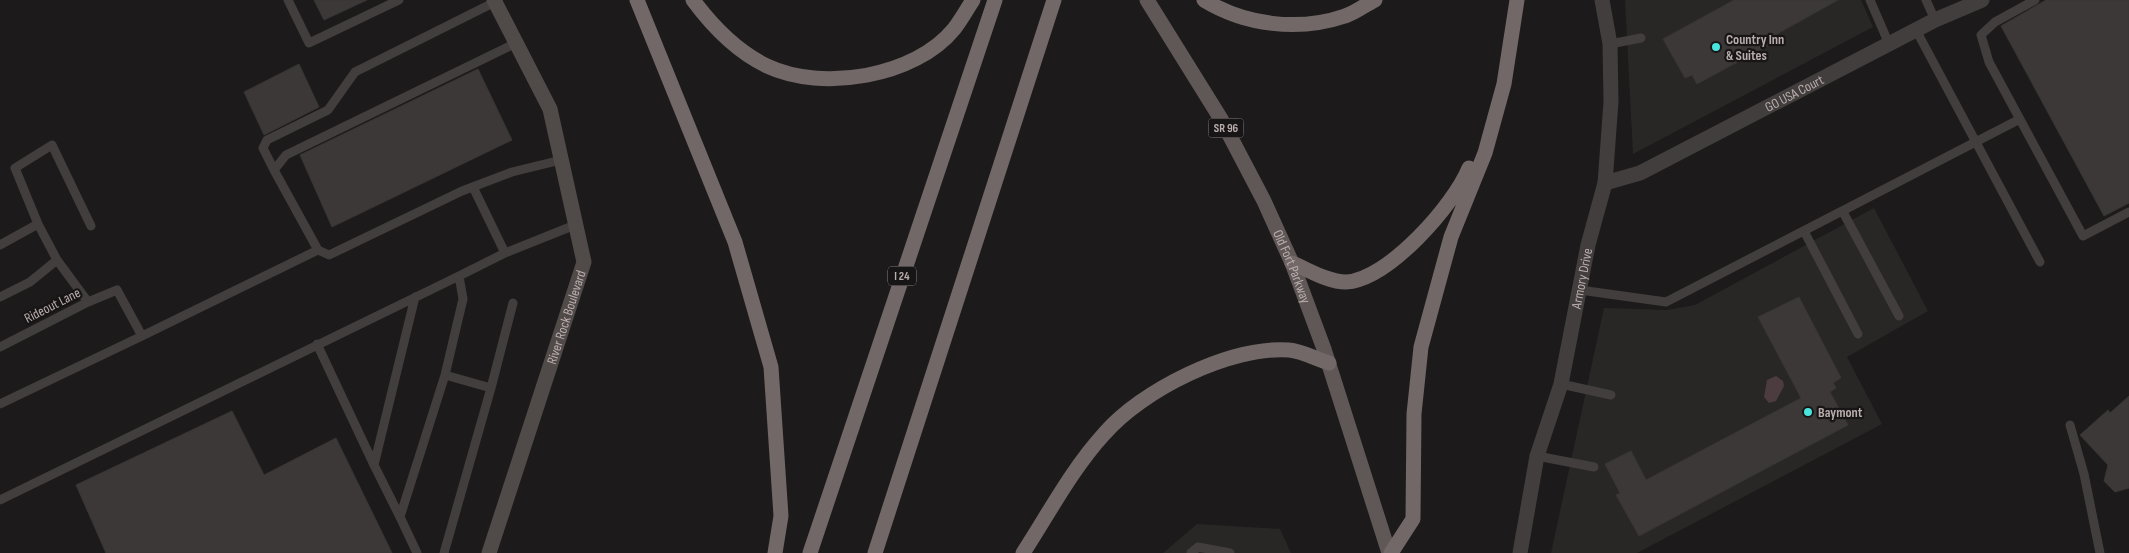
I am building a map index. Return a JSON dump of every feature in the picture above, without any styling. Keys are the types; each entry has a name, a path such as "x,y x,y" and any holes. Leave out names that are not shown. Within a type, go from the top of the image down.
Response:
{"highway":[{"path":"638,0 735,242 771,367 781,516 775,553"},
{"path":"693,0 710,23 733,44 767,66 796,75 851,79 895,69 932,49 954,30 973,0"},
{"name":"I 24","path":"810,553 995,0"},
{"path":"875,553 1054,0"},
{"path":"1204,0 1225,13 1270,24 1305,24 1345,16 1375,0"},
{"path":"1390,553 1413,519 1414,414 1421,347 1451,236 1485,153 1504,84 1517,0"},
{"path":"1292,263 1327,278 1346,282 1364,278 1388,263 1426,232 1465,179 1504,84"},
{"path":"1023,553 1060,495 1104,433 1140,402 1166,385 1216,364 1270,351 1291,350 1329,363"}],"main road":[{"name":"Old Fort Parkway","path":"1147,0 1221,119 1264,201 1292,263 1329,363 1390,553"}],"street":[{"name":"Armory Drive","path":"1520,553 1537,456 1561,384 1588,245 1605,183 1611,102 1610,44 1602,0"},
{"name":"GO USA Court","path":"1605,183 1640,173 1935,20 1982,0"},
{"name":"River Rock Boulevard","path":"490,553 584,262 550,109 495,1"}],"lane":[{"path":"288,0 308,43 399,0"},
{"path":"1870,0 1889,44"},
{"path":"1926,0 1935,20"},
{"path":"2035,0 1995,22 1981,35 1989,62 2083,236 2129,212"},
{"path":"495,1 354,72 328,110 267,140 263,148 318,250 329,255 473,187 512,172 561,160"},
{"path":"1916,30 2040,262"},
{"path":"1610,44 1641,38"},
{"path":"274,170 286,155 516,43"},
{"path":"1580,290 1666,302 2020,119"},
{"path":"88,302 57,260 38,224 15,168 52,145 91,226"},
{"path":"473,187 505,253"},
{"path":"1842,212 1899,316"},
{"path":"0,244 38,224"},
{"path":"0,500 505,253 575,225"},
{"path":"1804,231 1858,334"},
{"path":"0,404 318,250"},
{"path":"0,297 30,282 57,260"},
{"path":"400,517 445,375 463,299 459,276"},
{"name":"Rideout Lane","path":"0,347 88,302 117,290 142,336"},
{"path":"374,465 414,297"},
{"path":"444,553 492,388 513,303"},
{"path":"317,344 417,553"},
{"path":"445,375 492,388"},
{"path":"1561,384 1611,396"},
{"path":"2070,425 2084,474 2100,553"},
{"path":"1537,456 1594,467"},
{"path":"1191,553 1198,547 1230,553"}],"shaded area":[{"path":"1625,0 1861,0 1873,27 1633,154"},
{"path":"1874,208 1928,311 1847,357 1882,424 1637,553 1551,553 1604,308 1667,310 1695,305"},
{"path":"1776,376 1783,381 1784,386 1776,401 1769,403 1764,397 1767,380"},
{"path":"1197,524 1280,529 1291,553 1163,553"}],"building":[{"path":"314,0 367,0 324,20"},
{"name":"Country Inn & Suites","path":"1734,0 1838,0 1777,34 1780,39 1697,84 1692,75 1685,78 1663,39"},
{"path":"2046,0 2129,0 2129,203 2104,216 2001,26"},
{"path":"299,64 319,107 264,135 244,92"},
{"path":"478,69 512,140 332,227 300,155"},
{"name":"Baymont","path":"1799,297 1841,378 1833,383 1836,388 1830,392 1848,425 1639,536 1616,495 1620,493 1605,464 1631,451 1646,480 1801,398 1758,317"},
{"path":"2129,396 2129,488 2115,492 2104,481 2108,465 2080,435 2108,410 2110,413"},
{"path":"232,411 264,475 336,438 392,553 106,553 76,485"}],"place":[{"name":"Country Inn & Suites","path":"1716,47"},
{"name":"Baymont","path":"1808,412"}]}
